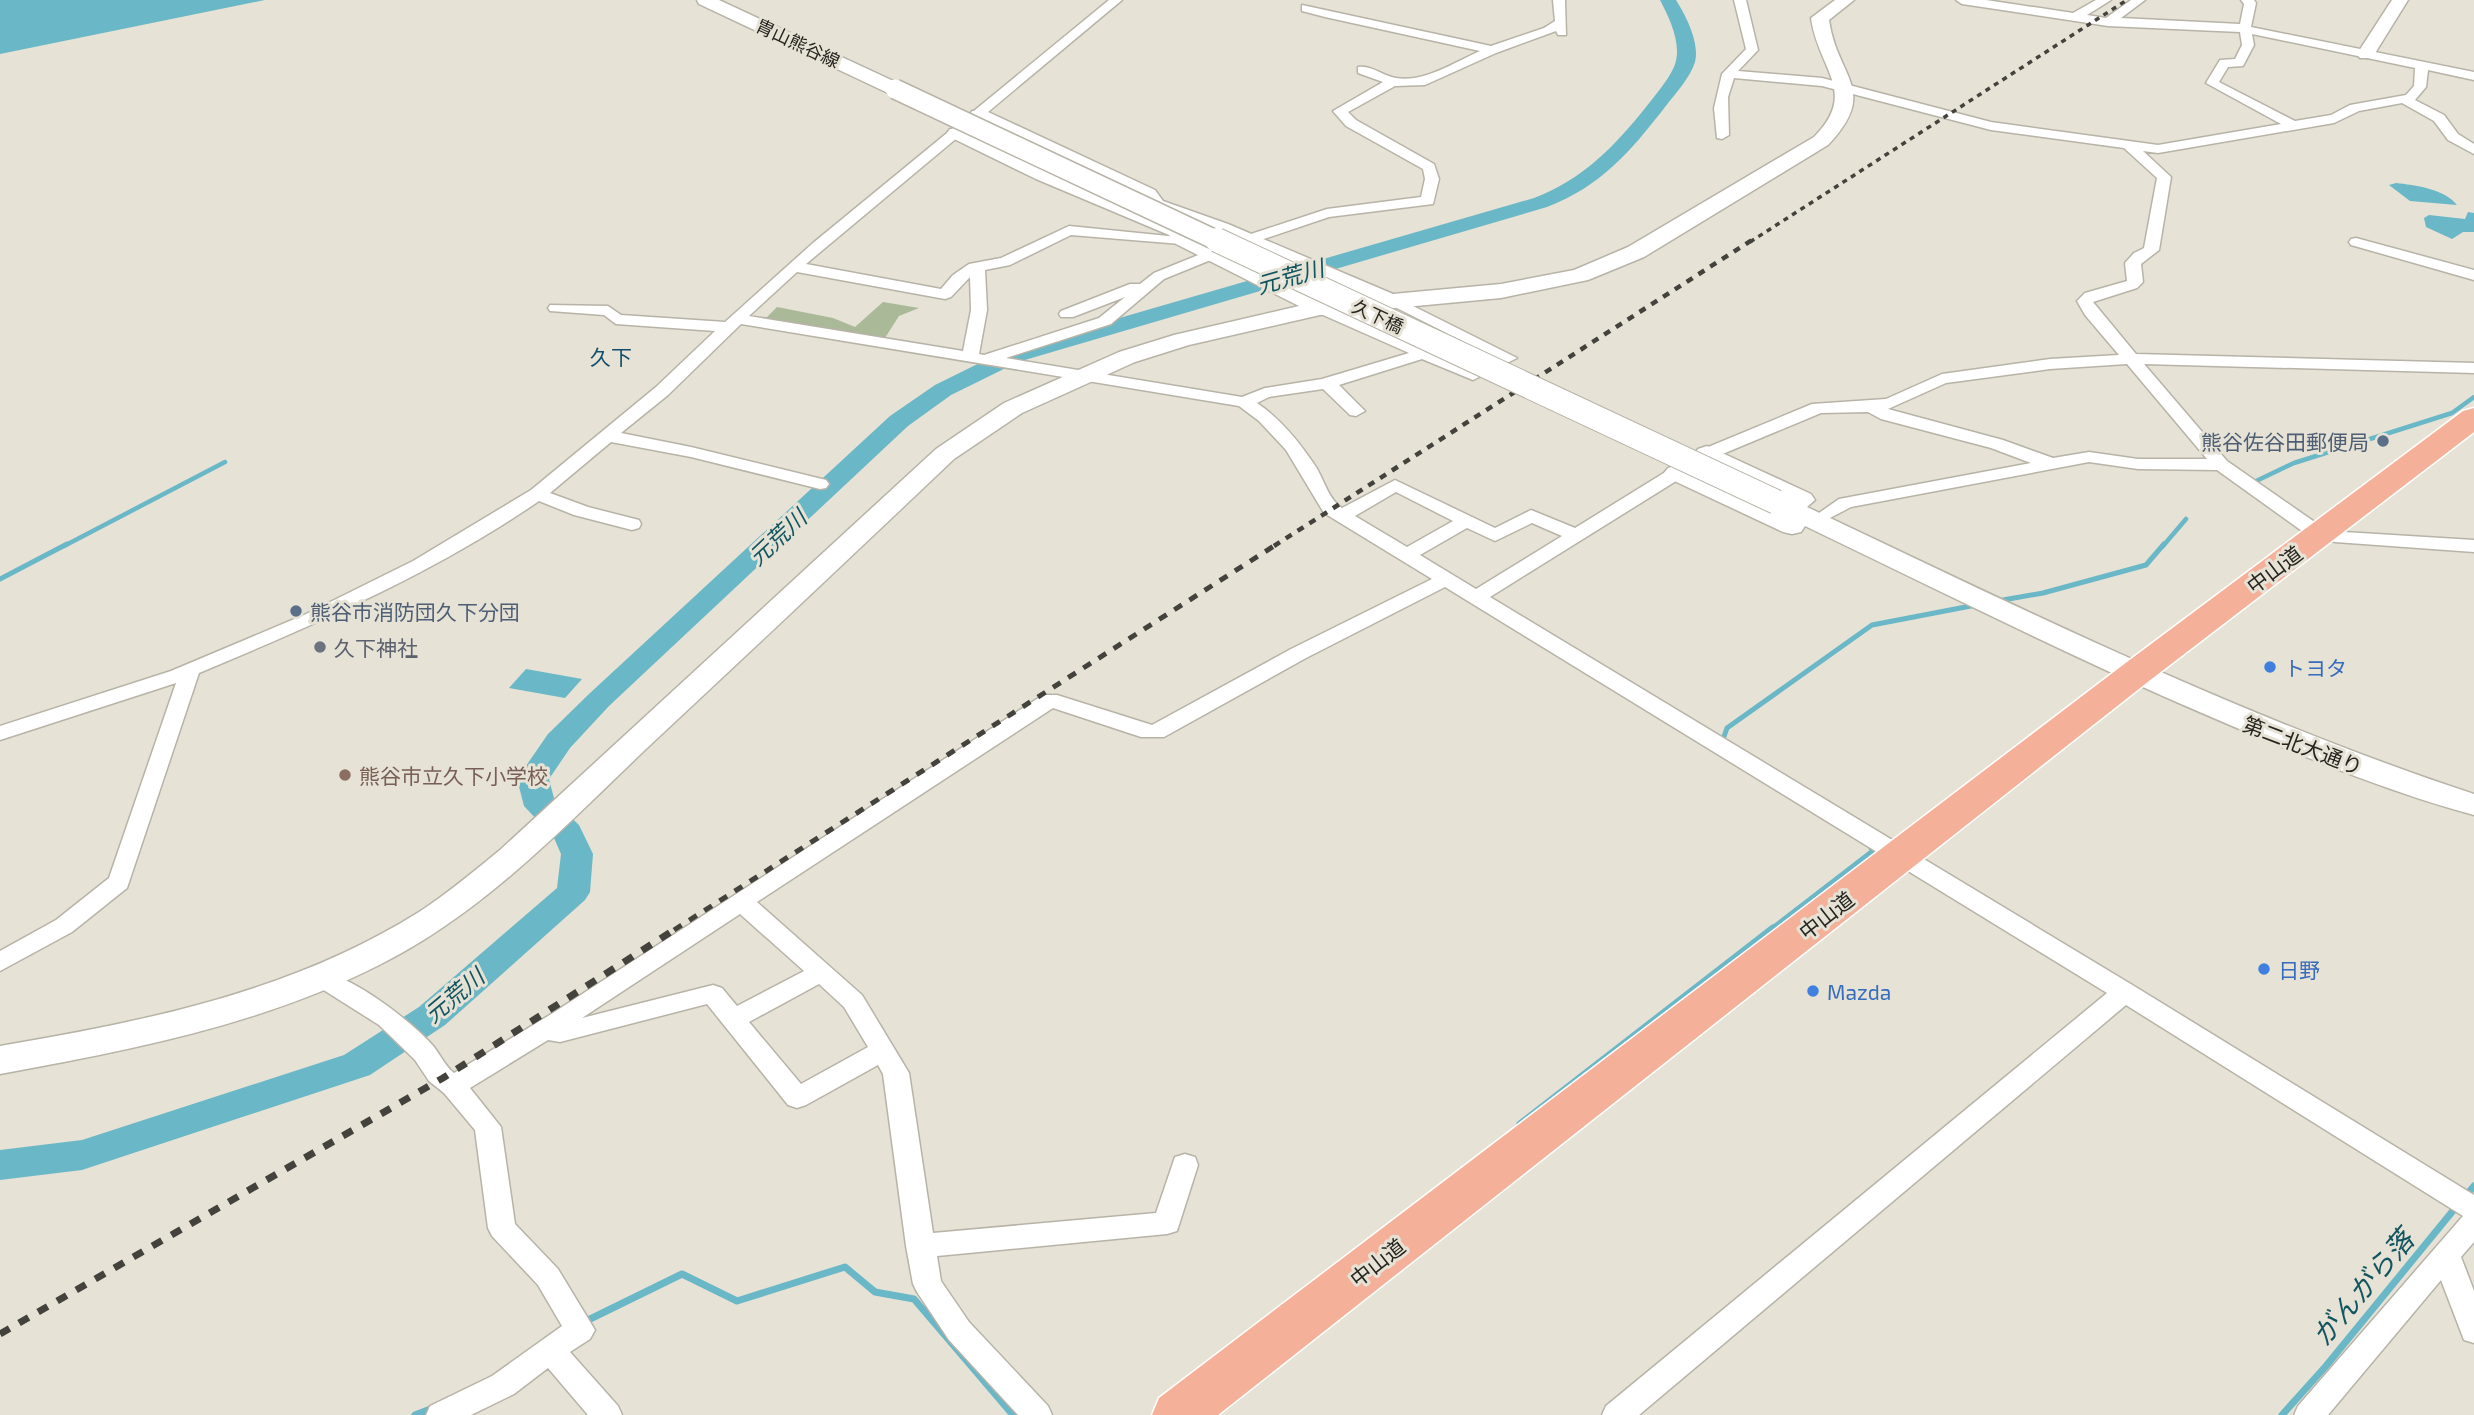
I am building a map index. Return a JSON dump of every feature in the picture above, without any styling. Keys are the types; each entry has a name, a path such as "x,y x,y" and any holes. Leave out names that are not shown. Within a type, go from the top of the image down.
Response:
{"highway":[{"name":"中山道","path":"1178,1415 2136,673 2474,416"}],"main road":[{"name":"胄山熊谷線","path":"705,0 852,69"},
{"path":"0,1060 176,1027 250,1006 367,957 419,928 465,896 545,826 945,454 1013,408 1127,357 1182,340 1320,308 1501,291 1580,275 1616,261 1821,141 1840,121 1845,109 1844,88 1820,31 1820,18 1846,0"},
{"path":"2366,54 2400,0"},
{"name":"久下橋","path":"852,69 1997,606"},
{"path":"895,89 938,116 1124,198 1370,321 1540,392"},
{"path":"979,115 1148,194 1152,198 1147,210"},
{"path":"957,133 1043,176 1147,210"},
{"path":"1200,237 1247,240 1389,300"},
{"path":"1200,237 1320,308"},
{"path":"1707,454 1895,545 1904,562"},
{"path":"1677,473 1861,557 1997,606"},
{"name":"第二北大通り","path":"1997,606 2136,673 2302,746 2474,805"}],"street":[{"path":"0,733 190,671 311,619 420,565 537,494 662,391 794,267 1116,0"},
{"path":"1363,71 1393,82 1420,82 1492,50 1561,27 1559,0"},
{"path":"1722,135 1720,102 1728,74 1752,50 1740,0"},
{"path":"1962,0 2033,5 2075,17 2108,22 2245,28 2474,76"},
{"path":"2075,17 2105,0"},
{"path":"2108,22 2139,0"},
{"path":"2247,0 2250,4 2245,28 2248,45 2239,63 2224,63 2212,83 2293,125"},
{"path":"1306,8 1359,23 1447,38 1492,50"},
{"path":"1728,74 1797,79 1844,88 1991,127 2129,146 2172,148 2334,120 2365,105 2410,98 2420,87 2422,66"},
{"path":"1247,240 1327,213 1428,201 1432,179 1429,167 1351,123 1340,111 1393,82"},
{"path":"2404,99 2439,118 2453,138 2474,150"},
{"path":"2129,146 2164,177 2151,250 2139,256 2133,263 2135,282 2132,285 2091,296 2085,301 2091,312 2221,465 2321,533 2342,537 2474,546"},
{"path":"794,267 945,294 958,278 977,266 1005,262 1069,230 1200,237"},
{"path":"976,360 1105,321 1200,237"},
{"path":"2356,242 2474,275"},
{"path":"976,360 979,310 977,266"},
{"path":"1067,314 1159,276"},
{"path":"1320,308 1420,354 1474,375 1509,358 1389,300"},
{"path":"556,308 608,311 616,318 733,323 1084,375 1244,402 1261,412 1287,441 1314,478 1327,506 1342,516 2125,992 2474,1209"},
{"path":"1244,402 1265,393 1327,383 1420,354"},
{"path":"1475,598 1707,454 1818,408 1871,407 1891,403 1942,379 2050,364 2133,359 2474,368"},
{"path":"1327,383 1356,411"},
{"path":"1871,407 1887,415 1997,444 2049,463"},
{"path":"608,436 691,452 820,484"},
{"path":"1828,513 1845,503 2089,457 2138,464 2221,465"},
{"path":"1342,516 1395,485 1495,535 1531,516 1577,535"},
{"path":"537,494 581,511 632,524"},
{"path":"1405,556 1466,521"},
{"path":"453,1086 544,1030 1050,699 1149,733 1156,732 1315,643 1444,580"},
{"path":"0,962 64,926 119,882 190,671"},
{"path":"742,901 853,1001 896,1073 927,1284 959,1331 1037,1415"},
{"path":"733,1019 820,973"},
{"path":"319,979 388,1019 424,1053 438,1074 453,1086 488,1127 502,1228 548,1277 580,1330 503,1385 441,1415"},
{"path":"1617,1415 2125,992"},
{"path":"544,1030 560,1033 713,995 797,1098 882,1051"},
{"path":"920,1245 1167,1223 1185,1165"},
{"path":"2309,1415 2474,1222"},
{"path":"2447,1256 2474,1331"},
{"path":"550,1349 607,1415"}],"green space":[{"path":"883,302 919,308 899,316 883,341 762,322 777,307 833,318 855,327"}],"water":[{"path":"0,0 265,0 0,54"},
{"path":"2396,183 2437,192 2457,205 2410,201 2389,185"},
{"path":"2468,212 2474,213 2474,232 2463,232 2452,239 2426,227 2424,218 2429,215 2465,219"},
{"path":"526,669 582,679 565,698 509,688"}],"waterway":[{"name":"元荒川","path":"0,1165 82,1155 357,1065 432,1016 573,892 577,854 568,833 540,806 533,779 559,741 599,700 899,421 943,390 1010,357 1539,203 1579,185 1596,173 1627,142 1672,85 1686,61 1684,39 1668,0"},
{"path":"2252,483 2294,463 2452,413 2474,397"},
{"path":"64,546 225,462"},
{"path":"2163,546 2186,519"},
{"path":"0,579 67,544"},
{"path":"2003,600 2043,593 2146,565 2164,544"},
{"path":"1721,745 1727,728 1872,625 1976,605"},
{"path":"1770,930 1874,850 1871,848"},
{"path":"1520,1124 1773,928"},
{"name":"がんがら落","path":"2465,1197 2474,1186"},
{"name":"がんがら落","path":"2282,1415 2326,1366 2456,1207"},
{"path":"584,1322 682,1274 737,1301 845,1267 875,1292 914,1299 1013,1415"},
{"path":"415,1415 433,1408"}],"railway":[{"path":"1750,242 2127,0"},
{"path":"1274,546 1752,240"},
{"path":"674,930 1277,544"},
{"path":"0,1334 443,1078 677,928"}],"place":[{"name":"熊谷佐谷田郵便局","path":"2383,441"},
{"name":"熊谷市消防団久下分団","path":"296,611"},
{"name":"久下神社","path":"320,647"},
{"name":"トヨタ","path":"2270,667"},
{"name":"熊谷市立久下小学校","path":"345,775"},
{"name":"日野","path":"2264,969"},
{"name":"Mazda","path":"1813,991"}],"district":[{"name":"久下","path":"611,356"}]}
